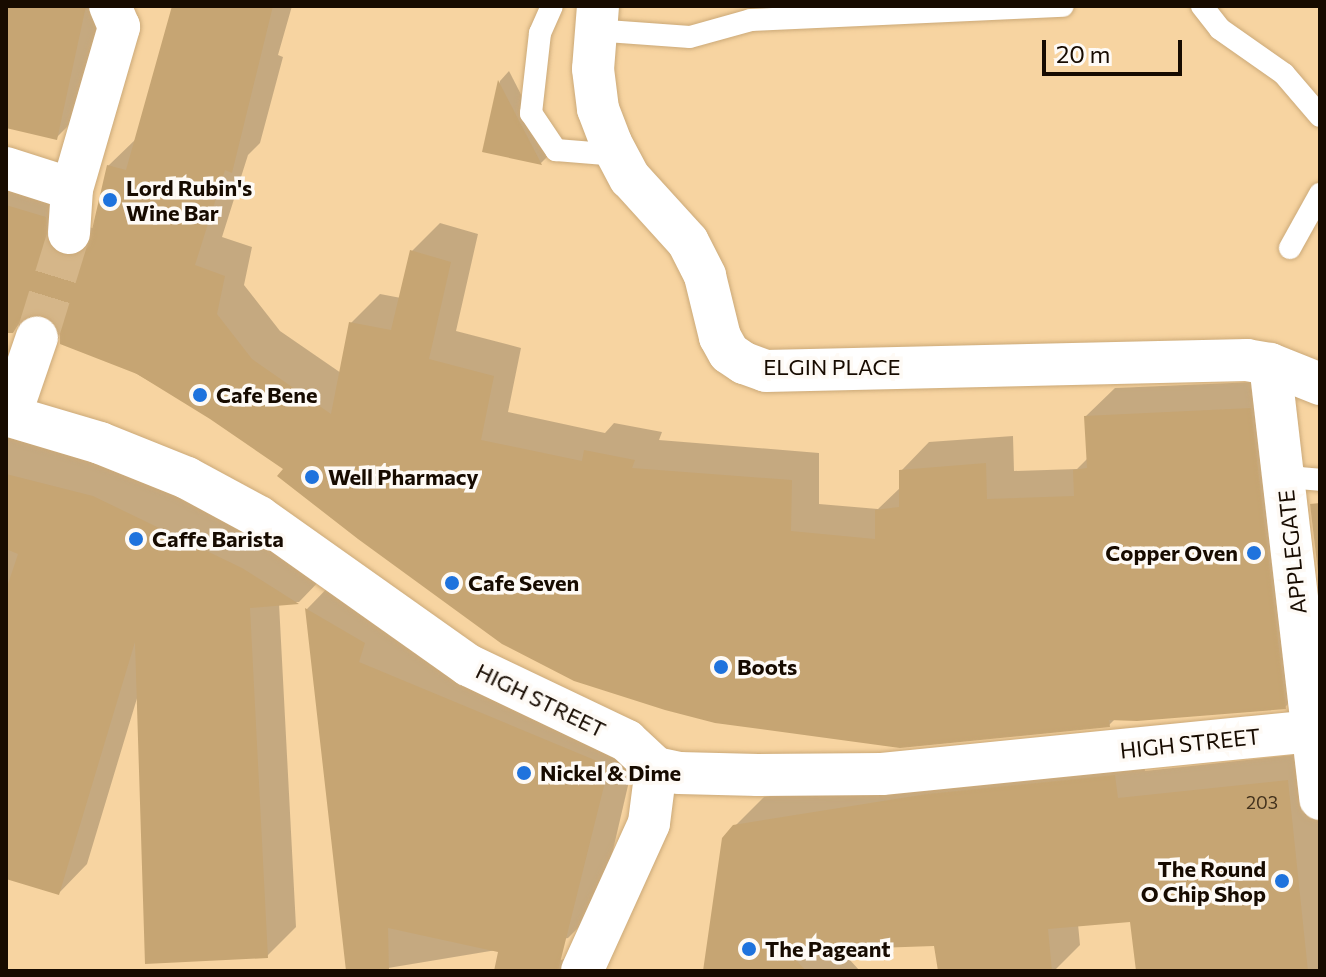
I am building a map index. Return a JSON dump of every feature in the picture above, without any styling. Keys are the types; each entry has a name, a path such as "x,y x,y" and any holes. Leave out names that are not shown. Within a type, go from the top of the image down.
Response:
{"street":[{"path":"69,233 72,189 119,27 110,6"},
{"name":"ELGIN PLACE","path":"596,18 598,109 630,178 688,242 705,276 711,311 729,353 766,371 1247,360 1270,364 1320,384"},
{"path":"6,168 72,189"},
{"path":"8,416 37,337"},
{"name":"APPLEGATE","path":"1270,364 1302,474 1320,799"},
{"name":"HIGH STREET","path":"8,416 100,443 187,478 247,510 468,665 627,741 656,768 679,773 882,774 1316,730"},
{"path":"582,971 649,823 656,768"}],"lane":[{"path":"552,6 540,33 531,113 556,150 618,155"},
{"path":"596,18 690,37 751,20 1063,6"},
{"path":"1202,6 1220,29 1284,74 1320,116"},
{"path":"1290,248 1320,194"}],"building":[{"path":"6,6 86,6 57,140 6,128"},
{"path":"172,6 273,6 232,173 225,170 195,265 225,276 217,314 252,359 331,414 349,322 391,330 410,250 451,262 429,359 494,376 481,440 582,461 584,450 635,460 632,468 792,480 791,531 875,539 875,510 899,507 899,470 986,463 987,499 1074,496 1073,470 1087,468 1084,416 1251,408 1286,709 1137,721 1109,720 1110,727 900,748 715,723 665,710 574,681 502,644 277,476 283,469 210,419 137,374 60,344 56,322 45,315 32,314 21,320 13,333 6,333 6,205 46,217 47,243 56,253 68,257 80,254 88,247 107,165 126,170"},
{"path":"498,80 542,165 482,152"},
{"path":"6,474 93,496 242,568 299,604 250,608 268,958 145,964 135,642 59,895 6,879 6,590 18,554 6,549"},
{"path":"1320,503 1320,589 1310,504"},
{"path":"305,608 365,643 359,662 609,766 558,971 494,971 498,952 388,928 389,971 346,971"},
{"path":"1115,775 1118,798 1288,780 1308,971 1136,971 1130,922 1048,929 1052,971 938,971 934,946 788,951 806,971 703,971 722,838 733,825 927,794"}],"tunnel":[{"path":"37,337 69,233"}],"place":[{"name":"Lord Rubin's Wine Bar","path":"110,200"},
{"name":"Cafe Bene","path":"200,395"},
{"name":"Well Pharmacy","path":"312,477"},
{"name":"Caffe Barista","path":"136,539"},
{"name":"Copper Oven","path":"1254,553"},
{"name":"Cafe Seven","path":"452,583"},
{"name":"Boots","path":"721,667"},
{"name":"Nickel & Dime","path":"524,773"},
{"name":"The Round O Chip Shop","path":"1282,881"},
{"name":"The Pageant","path":"749,949"}]}
